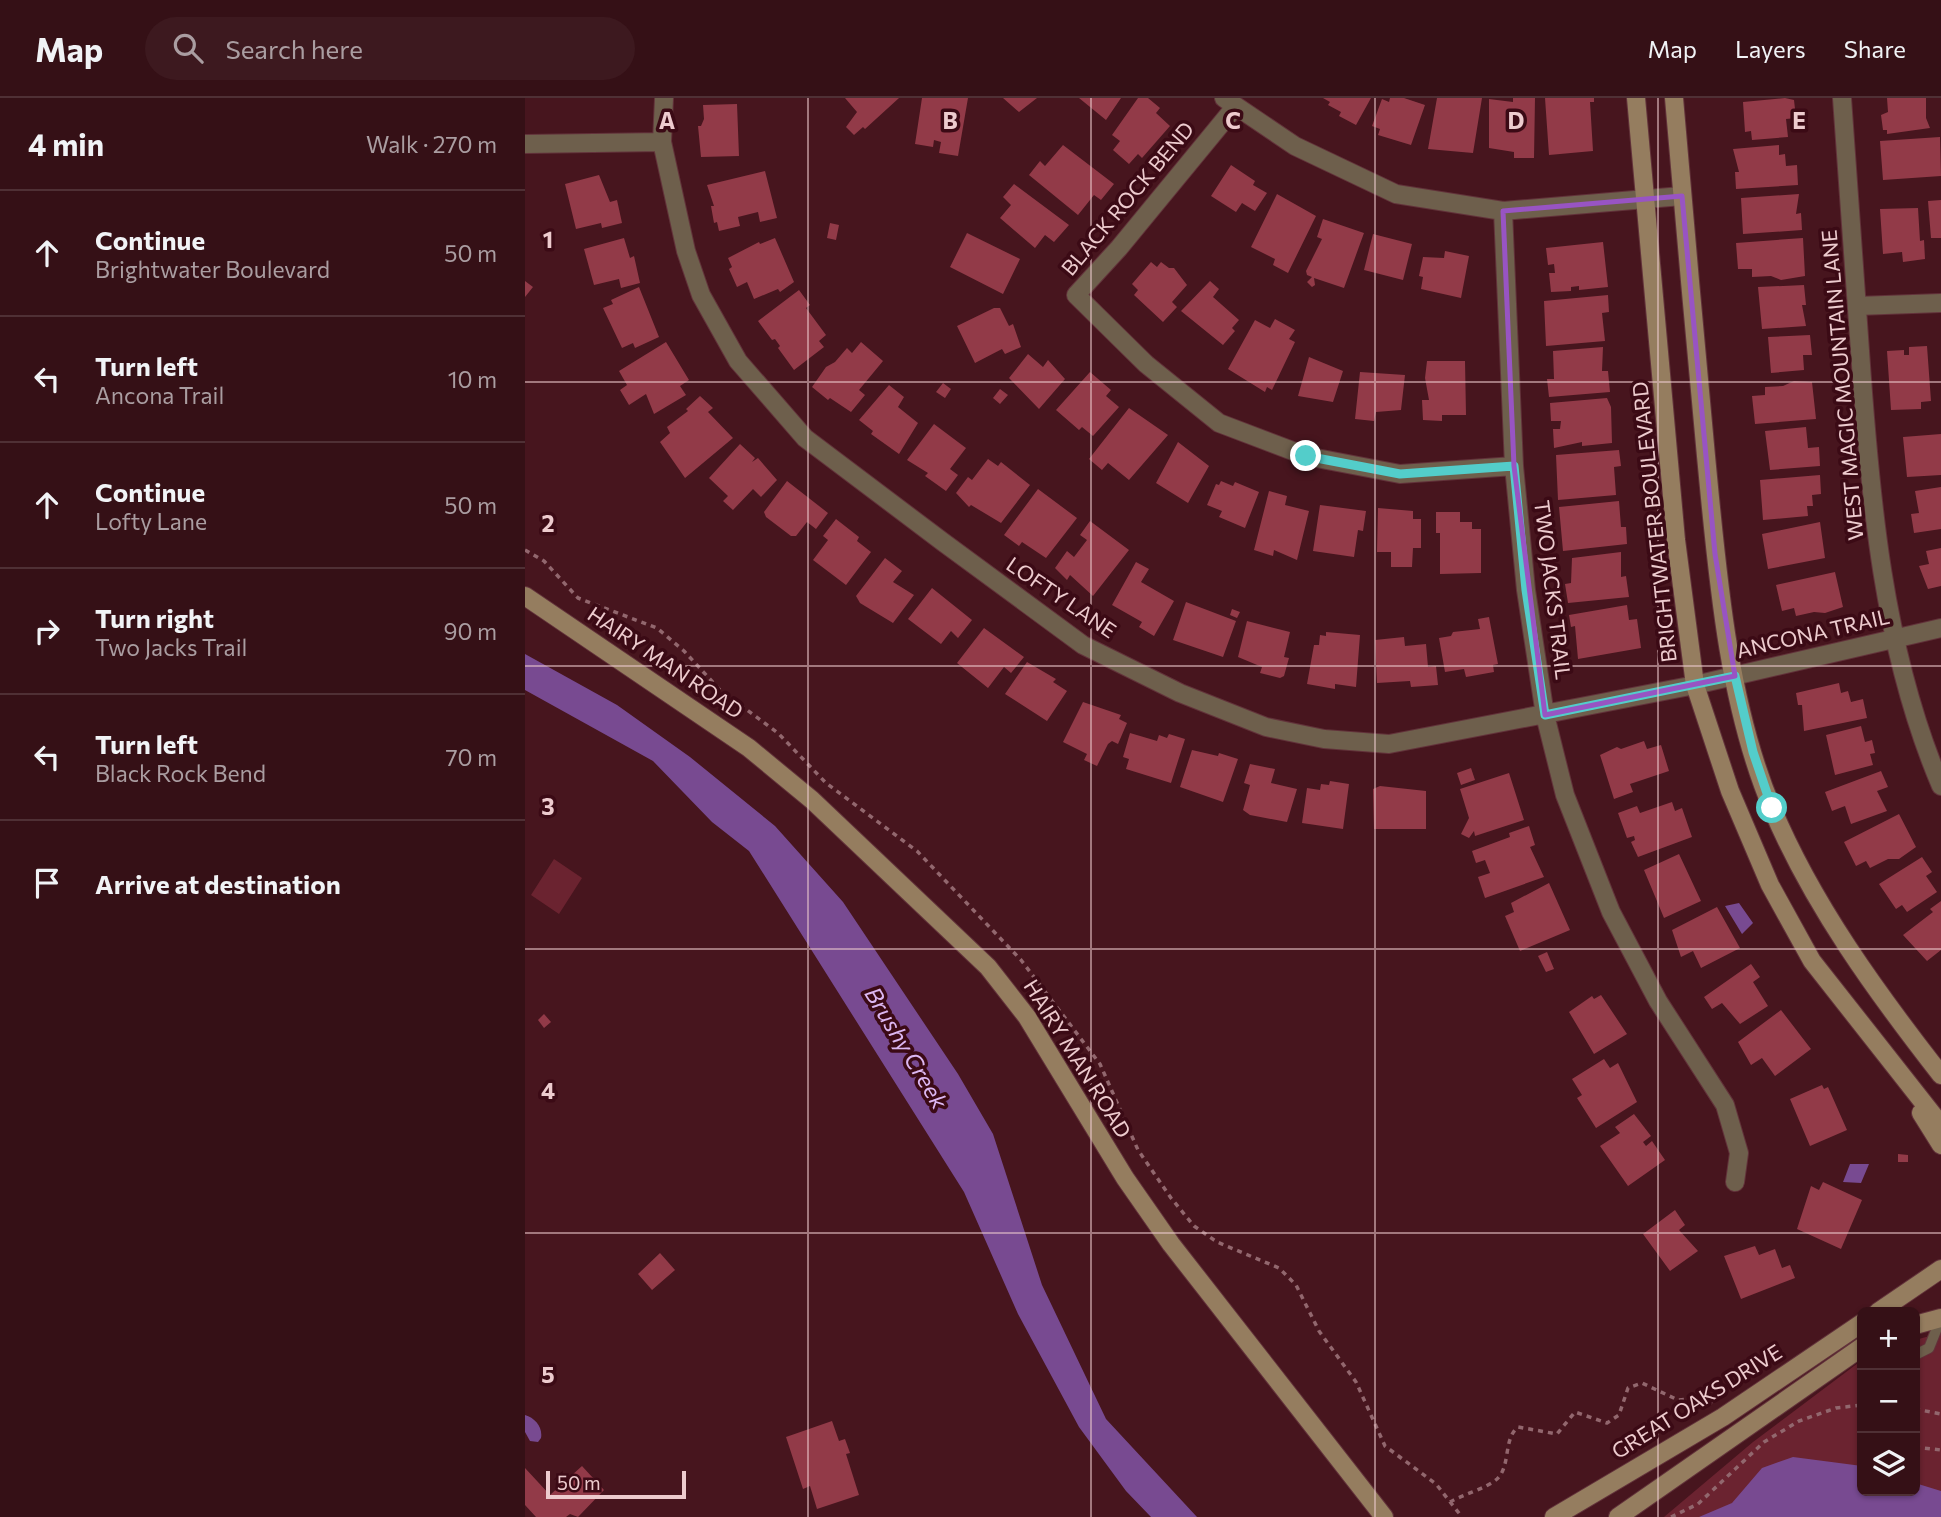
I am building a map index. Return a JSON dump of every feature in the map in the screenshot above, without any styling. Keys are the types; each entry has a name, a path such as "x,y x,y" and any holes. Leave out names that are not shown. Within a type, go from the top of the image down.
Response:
{"street":[{"name":"LOFTY LANE","path":"664,98 662,142 686,251 701,295 738,361 805,438 1083,645 1180,693 1266,727 1324,739 1389,744 1695,685"},
{"name":"BRIGHTWATER BOULEVARD","path":"1636,98 1676,540 1695,685 1730,791 1770,885 1812,961 1941,1125"},
{"path":"1674,98 1715,554 1735,676 1753,752 1772,808 1828,917 1941,1075"},
{"name":"WEST MAGIC MOUNTAIN LANE","path":"1842,98 1872,503 1895,638 1922,741 1941,786"},
{"path":"1230,103 1295,146 1396,194 1503,211 1682,196"},
{"name":"BLACK ROCK BEND","path":"1230,103 1119,248 1076,295 1146,364 1219,423 1306,456 1400,474 1514,466"},
{"path":"525,144 662,142"},
{"name":"TWO JACKS TRAIL","path":"1503,211 1514,466 1526,590 1545,715 1565,795 1611,912 1658,1000 1725,1105 1739,1153 1735,1182"},
{"path":"1857,306 1941,303"},
{"name":"HAIRY MAN ROAD","path":"525,596 749,748 812,800 988,967 1027,1017 1125,1178 1171,1244 1384,1517"},
{"name":"ANCONA TRAIL","path":"1695,685 1941,628"},
{"path":"1911,1087 1926,1126 1941,1146"},
{"path":"1885,1307 1941,1269"},
{"path":"1920,1324 1941,1318"},
{"name":"GREAT OAKS DRIVE","path":"1555,1517 1723,1417 1857,1326"},
{"name":"GREAT OAKS DRIVE","path":"1618,1517 1857,1350"}],"lane":[{"path":"1920,1352 1929,1348 1941,1318"}],"path":[{"path":"1450,1502 1497,1479 1503,1470 1512,1436 1518,1427 1557,1434 1575,1412 1607,1423 1619,1415 1628,1388 1635,1385 1642,1383 1678,1400 1704,1398 1723,1417"},
{"path":"1671,1517 1698,1504 1764,1442 1798,1421 1836,1408 1857,1406"},
{"path":"1920,1410 1941,1414"},
{"path":"1920,1448 1941,1450"}],"highlighted area":[{"path":"1682,196 1715,554 1735,676 1545,715 1514,466 1503,211"}],"shaded area":[{"path":"554,859 582,878 559,914 531,895"},
{"path":"1941,1333 1941,1517 1664,1517 1753,1442 1857,1364 1857,1496 1920,1496 1920,1339"}],"water":[{"name":"Brushy Creek","path":"525,654 617,705 690,757 775,826 843,902 958,1074 993,1134 1042,1285 1106,1419 1197,1517 1151,1517 1126,1491 1079,1427 1018,1314 964,1192 749,851 712,822 653,761 525,690"},
{"path":"1739,903 1753,923 1742,934 1725,906"},
{"path":"1850,1164 1869,1164 1861,1183 1843,1182"},
{"path":"525,1415 532,1418 539,1427 541,1438 538,1442 530,1441 525,1432"},
{"path":"1793,1457 1857,1465 1857,1496 1920,1496 1920,1485 1941,1491 1941,1517 1699,1517 1732,1503 1762,1468"}],"building":[{"path":"845,98 899,98 865,129 863,127 854,135 846,127 857,112"},
{"path":"922,98 968,98 958,156 939,153 941,142 934,140 933,147 915,144"},
{"path":"1003,98 1037,98 1019,112"},
{"path":"1079,98 1121,98 1106,120"},
{"path":"1138,98 1148,98 1160,108 1156,113 1170,126 1142,158 1138,154 1129,164 1113,150 1120,141 1112,135"},
{"path":"1323,98 1371,98 1356,125 1339,116 1341,112 1328,105 1330,102"},
{"path":"1390,98 1404,98 1425,105 1411,145 1378,135 1380,129 1372,126 1382,99 1389,102"},
{"path":"1437,98 1482,98 1473,153 1428,149"},
{"path":"1513,98 1535,98 1534,158 1514,158 1514,152 1489,148 1489,99 1513,102"},
{"path":"1545,98 1594,98 1594,102 1590,102 1593,151 1549,155"},
{"path":"1785,98 1794,100 1796,118 1786,119 1788,137 1752,140 1751,131 1745,132 1743,102"},
{"path":"1887,98 1926,98 1926,118 1930,128 1887,134 1887,130 1883,130 1881,115 1888,112"},
{"path":"737,104 739,156 701,157 698,126 701,126 704,119 703,105"},
{"path":"1940,137 1941,176 1883,180 1880,141"},
{"path":"1063,145 1114,184 1101,200 1094,195 1078,215 1029,175 1040,161 1045,166"},
{"path":"1779,145 1779,155 1785,154 1786,166 1797,165 1798,185 1736,189 1735,172 1739,172 1733,149"},
{"path":"1231,165 1255,181 1253,185 1267,193 1255,211 1242,203 1236,212 1211,196"},
{"path":"765,171 777,218 760,222 758,212 738,217 740,226 719,231 717,222 714,223 711,206 714,206 707,185"},
{"path":"599,175 610,202 617,200 622,223 602,228 601,223 576,229 565,184"},
{"path":"1014,184 1069,225 1054,242 1045,235 1035,248 1000,218 1011,205 1003,197"},
{"path":"1277,194 1316,216 1288,273 1273,265 1275,259 1251,247"},
{"path":"1799,194 1796,214 1801,213 1802,230 1743,234 1741,198"},
{"path":"1941,200 1941,238 1931,238 1928,201"},
{"path":"1918,208 1920,241 1924,240 1925,259 1903,262 1902,252 1883,254 1880,209"},
{"path":"1323,219 1364,233 1344,288 1314,278 1315,285 1312,287 1307,282 1312,277 1307,275 1306,271 1322,239 1317,237"},
{"path":"830,223 839,225 836,240 827,238"},
{"path":"967,233 1020,259 1003,294 950,267"},
{"path":"1373,234 1412,244 1403,280 1364,270"},
{"path":"624,238 630,258 634,256 640,283 621,288 619,279 594,285 584,249"},
{"path":"775,238 794,282 780,292 778,289 754,299 747,282 737,287 729,269 732,267 728,258 759,242 760,244"},
{"path":"1803,238 1805,276 1781,280 1771,276 1752,277 1752,269 1738,269 1736,243"},
{"path":"1603,242 1608,287 1579,290 1579,286 1571,287 1571,291 1551,292 1549,273 1555,273 1554,264 1548,265 1546,248"},
{"path":"1445,251 1469,256 1461,298 1421,289 1423,277 1419,276 1423,257 1444,258"},
{"path":"1151,262 1157,267 1161,262 1174,268 1187,285 1172,302 1177,307 1163,322 1134,295 1138,290 1132,284"},
{"path":"525,281 533,287 525,297"},
{"path":"1210,281 1219,289 1213,297 1239,320 1232,328 1235,331 1223,345 1181,311"},
{"path":"1804,285 1806,305 1802,305 1806,326 1762,329 1758,287"},
{"path":"639,287 659,337 635,348 633,343 622,348 603,308 613,304 611,300"},
{"path":"799,290 810,305 806,308 826,335 819,341 824,347 794,370 778,348 780,346 775,339 772,340 758,321"},
{"path":"1608,295 1609,312 1602,313 1605,341 1546,346 1544,301"},
{"path":"994,308 1000,308 1009,326 1013,324 1021,347 1005,354 1002,349 975,363 957,326"},
{"path":"1275,319 1295,330 1289,339 1295,342 1272,390 1267,387 1265,392 1228,369 1255,320 1270,328"},
{"path":"1810,335 1812,355 1803,355 1804,370 1771,373 1768,337"},
{"path":"666,342 689,380 680,386 686,395 654,414 646,394 629,405 620,390 627,385 619,371"},
{"path":"861,342 883,361 859,390 865,395 851,412 830,398 828,400 812,387 826,367 835,362 847,348 852,353"},
{"path":"1927,346 1931,401 1921,402 1921,409 1891,410 1887,351 1904,350 1904,355 1909,355 1909,347"},
{"path":"1603,347 1602,371 1608,371 1610,392 1549,397 1547,379 1554,379 1553,351"},
{"path":"1028,354 1043,367 1048,360 1065,379 1039,409 1009,378"},
{"path":"1309,357 1343,371 1333,402 1298,396"},
{"path":"1427,361 1465,361 1466,415 1442,415 1442,421 1423,420 1422,400 1429,400 1425,378"},
{"path":"1090,372 1111,390 1106,396 1119,407 1093,436 1082,427 1079,430 1056,410"},
{"path":"1360,372 1405,375 1401,410 1376,412 1374,421 1355,419"},
{"path":"1794,381 1812,382 1816,419 1755,424 1752,396 1765,395 1765,387 1783,386"},
{"path":"943,383 951,389 945,398 936,392"},
{"path":"889,385 904,397 898,407 918,423 899,454 871,434 873,431 859,420"},
{"path":"1000,389 1008,395 1000,404 993,398"},
{"path":"700,396 713,408 708,412 733,438 685,478 660,442 670,433 667,427 688,411 686,409"},
{"path":"1607,398 1611,407 1612,443 1582,446 1582,442 1554,448 1553,429 1560,429 1561,421 1551,421 1550,403"},
{"path":"1129,408 1168,435 1129,480 1108,463 1102,470 1089,459"},
{"path":"934,424 966,448 950,469 958,475 946,491 925,476 928,473 907,460"},
{"path":"1806,427 1808,448 1819,447 1820,466 1770,470 1765,431"},
{"path":"1941,434 1941,475 1907,477 1903,437"},
{"path":"1178,442 1209,466 1188,503 1156,483"},
{"path":"740,444 755,458 752,462 758,458 777,480 761,497 753,489 733,510 723,501 728,496 709,478"},
{"path":"1619,450 1621,466 1614,467 1616,495 1558,500 1556,455"},
{"path":"988,459 998,466 1001,462 1030,485 1001,523 971,505 969,507 956,493 968,477 972,480"},
{"path":"1820,475 1821,494 1812,495 1813,506 1807,506 1808,516 1763,520 1760,480"},
{"path":"787,481 828,513 816,529 807,522 796,536 791,536 766,517 764,512"},
{"path":"1221,481 1233,486 1235,482 1259,492 1245,528 1219,517 1222,511 1207,505 1216,484 1219,485"},
{"path":"1941,487 1941,529 1914,533 1911,514 1919,513 1915,491"},
{"path":"1038,489 1077,518 1046,558 1022,542 1019,546 1004,535"},
{"path":"1269,491 1287,496 1285,505 1309,511 1297,560 1274,550 1273,556 1254,550"},
{"path":"1619,501 1621,527 1626,527 1627,544 1563,551 1559,507"},
{"path":"1320,505 1366,511 1363,531 1358,530 1354,557 1313,551"},
{"path":"1378,508 1413,511 1413,519 1421,519 1421,548 1413,548 1412,567 1391,567 1391,552 1377,552"},
{"path":"1436,512 1460,512 1460,522 1472,522 1472,529 1481,529 1481,573 1440,574 1440,533 1436,533"},
{"path":"836,519 859,537 857,541 871,552 846,585 813,560 828,540 823,536"},
{"path":"1090,521 1129,550 1093,596 1070,575 1067,580 1055,568 1067,551 1074,557 1087,540 1080,535"},
{"path":"1820,522 1825,558 1768,569 1762,534"},
{"path":"1941,548 1941,586 1928,589 1919,566 1929,564 1926,551"},
{"path":"1621,552 1621,577 1626,576 1629,597 1568,603 1565,584 1571,583 1572,558"},
{"path":"885,558 902,571 893,582 914,595 893,623 860,603 856,596"},
{"path":"1136,562 1149,569 1141,582 1174,601 1154,636 1139,627 1142,622 1112,605"},
{"path":"1835,572 1843,607 1825,613 1814,612 1796,616 1794,608 1782,611 1776,585"},
{"path":"932,588 972,620 958,638 951,631 941,644 908,619"},
{"path":"1186,602 1236,621 1223,657 1173,640"},
{"path":"1627,605 1629,620 1637,619 1641,648 1578,659 1575,626 1571,627 1569,615"},
{"path":"1232,609 1240,612 1237,618 1230,615"},
{"path":"1489,617 1498,664 1493,665 1494,672 1466,677 1464,669 1445,672 1439,638 1451,636 1453,632 1480,629 1478,619"},
{"path":"1247,621 1290,632 1284,657 1289,658 1284,676 1280,678 1260,673 1262,667 1238,657"},
{"path":"984,628 1024,657 1011,673 1004,667 988,688 957,663"},
{"path":"1326,632 1360,635 1356,687 1335,684 1335,689 1307,684 1314,645 1319,645 1320,635 1326,636"},
{"path":"1404,637 1405,646 1426,644 1428,667 1436,666 1438,685 1411,687 1410,681 1377,683 1375,640"},
{"path":"1027,662 1056,679 1053,682 1067,691 1047,721 1005,694"},
{"path":"1839,683 1841,693 1848,691 1851,702 1863,699 1867,718 1804,731 1802,705 1798,705 1796,693"},
{"path":"1083,702 1121,715 1119,719 1127,723 1118,744 1112,741 1108,744 1097,766 1084,760 1087,754 1063,742"},
{"path":"1861,726 1865,742 1872,740 1875,753 1870,754 1873,765 1835,775 1826,735"},
{"path":"1130,733 1157,741 1159,735 1167,738 1169,734 1185,739 1171,783 1126,769 1129,759 1123,757"},
{"path":"1644,741 1647,749 1661,745 1669,771 1630,784 1633,792 1614,799 1600,755 1617,747 1621,749"},
{"path":"1192,750 1218,756 1219,753 1238,759 1223,802 1180,787"},
{"path":"1250,764 1275,769 1271,783 1297,789 1287,822 1250,815 1243,810 1250,785 1244,783"},
{"path":"1471,768 1475,780 1461,785 1457,773"},
{"path":"1881,771 1888,787 1877,791 1887,811 1851,824 1845,806 1832,811 1825,792"},
{"path":"1509,773 1524,820 1475,836 1474,831 1469,838 1461,834 1469,818 1460,789"},
{"path":"1330,781 1349,784 1343,829 1302,823 1307,788 1320,790 1321,784 1329,785"},
{"path":"1380,786 1426,791 1426,829 1374,829 1373,789"},
{"path":"1672,802 1675,811 1682,808 1692,837 1638,857 1631,842 1635,840 1634,836 1627,838 1618,813 1637,806 1640,813"},
{"path":"1899,814 1916,847 1899,859 1888,859 1870,868 1866,861 1856,866 1844,842"},
{"path":"1529,826 1535,845 1530,847 1544,877 1485,898 1478,877 1490,873 1485,860 1476,863 1472,851 1510,837 1509,833"},
{"path":"1679,854 1701,901 1664,918 1644,870"},
{"path":"1922,857 1932,872 1926,876 1937,892 1907,912 1902,905 1896,909 1879,884"},
{"path":"1549,883 1570,930 1520,951 1505,916 1514,912 1511,903"},
{"path":"1941,901 1941,950 1927,961 1903,935 1933,912 1930,909"},
{"path":"1717,907 1740,948 1701,968 1693,951 1681,957 1672,930"},
{"path":"1547,952 1554,969 1546,972 1538,956"},
{"path":"1751,964 1760,977 1753,982 1768,1006 1740,1024 1722,1003 1712,1009 1704,997"},
{"path":"1601,995 1627,1034 1594,1054 1569,1012 1592,996 1594,999"},
{"path":"1781,1010 1811,1049 1775,1076 1762,1058 1751,1065 1738,1042"},
{"path":"544,1014 551,1022 544,1028 538,1020"},
{"path":"1604,1059 1610,1068 1618,1063 1637,1102 1596,1128 1577,1098 1582,1095 1572,1079"},
{"path":"1822,1085 1824,1089 1828,1087 1847,1130 1810,1146 1790,1099"},
{"path":"1634,1114 1651,1136 1643,1142 1646,1146 1652,1141 1665,1160 1628,1186 1600,1146 1620,1133 1615,1127"},
{"path":"1898,1154 1908,1155 1908,1162 1898,1162"},
{"path":"1823,1182 1862,1200 1841,1249 1797,1229 1811,1186 1819,1190"},
{"path":"1675,1210 1685,1225 1679,1230 1698,1251 1670,1271 1643,1234"},
{"path":"1755,1246 1759,1255 1775,1249 1782,1268 1790,1265 1795,1278 1741,1299 1724,1256"},
{"path":"660,1253 675,1270 652,1290 638,1274"},
{"path":"832,1421 839,1441 845,1439 850,1453 846,1454 859,1495 817,1509 810,1486 803,1489 786,1437"},
{"path":"582,1466 604,1490 578,1517 570,1514 566,1517 536,1517 525,1505 525,1468 550,1495"}],"route":[{"path":"1306,456 1350,467 1400,474 1514,466 1526,590 1545,715 1735,676 1753,752 1772,808"}]}
